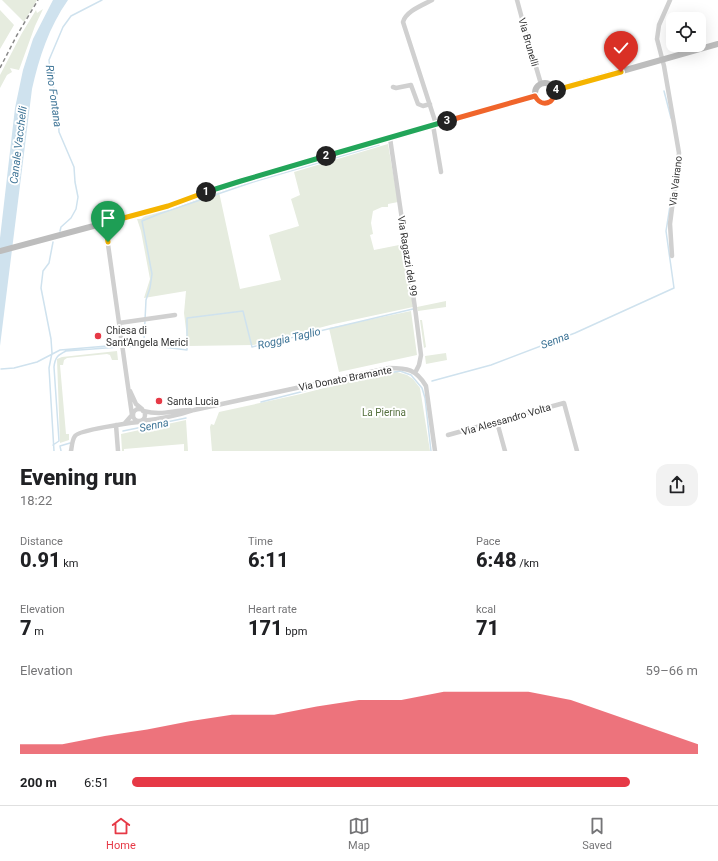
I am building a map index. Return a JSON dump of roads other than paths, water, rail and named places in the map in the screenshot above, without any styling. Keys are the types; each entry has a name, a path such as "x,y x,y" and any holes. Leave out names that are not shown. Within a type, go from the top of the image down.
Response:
{"street":[{"path":"432,0 408,14 404,18 403,22 430,104 435,124 441,172"},
{"name":"Via Brunelli","path":"518,0 541,84"},
{"name":"Via Vairano","path":"670,0 658,31 657,39 677,132 679,153 670,224 672,256"},
{"path":"554,90 662,61 718,44"},
{"path":"544,83 551,85 554,90 554,98 549,102 542,103 536,100 534,90 541,84 544,83"},
{"path":"392,87 396,88 411,85 418,104 423,106 430,104"},
{"path":"0,251 168,206 241,181 535,96"},
{"name":"Via Ragazzi del 99","path":"390,138 421,354 419,365 415,373"},
{"path":"105,223 132,415 133,419 140,421 145,417 143,410 136,404 128,386"},
{"path":"119,323 175,315"},
{"name":"Via Donato Bramante","path":"71,451 76,434 125,423 174,416 194,410 389,368 402,368 415,373"},
{"path":"415,373 421,377 426,386 435,451"},
{"name":"Via Alessandro Volta","path":"448,435 564,403 577,451"},
{"path":"125,423 136,409 143,410"},
{"name":"Via Donato Bramante","path":"143,410 163,414 194,410"},
{"path":"497,422 505,451"},
{"path":"116,425 118,451"}],"water":[{"name":"Canale Vacchelli","path":"53,0 68,0 50,32 38,66 32,89 0,346 0,238 15,108 23,70 33,39"}],"waterway":[{"name":"Rino Fontana","path":"60,231 61,227 71,218 76,209 78,197 74,167 59,132 57,97 51,80 49,60 63,27 71,16 102,0"},
{"path":"664,91 671,118"},
{"path":"128,344 135,344 144,340 146,300 152,274 142,221 253,182 379,145"},
{"name":"Senna","path":"432,381 491,365 575,333 674,288 666,231 673,187"},
{"name":"Rino Fontana","path":"53,242 49,263 43,271 41,288 51,339 52,353 49,368 54,451"},
{"name":"Roggia Taglio","path":"128,347 139,344 187,350 187,318 243,311 252,347 413,309"},
{"name":"Roggia Taglio","path":"1,369 14,368 37,362 60,350 119,345"},
{"name":"Roggia Taglio","path":"53,445 59,441 54,367 56,359 59,355 66,351 119,347"},
{"name":"Senna","path":"261,402 340,382 400,371 411,375 422,388 425,398 431,451"},
{"name":"Senna","path":"123,431 186,418"},
{"name":"Senna","path":"61,451 60,446 70,443"}],"railway":[{"path":"0,68 17,35 38,0"}],"place":[{"name":"Chiesa di Sant'Angela Merici","path":"98,336"},
{"name":"Santa Lucia","path":"159,401"}],"park label":[{"name":"La Pierina","path":"384,412"}]}
